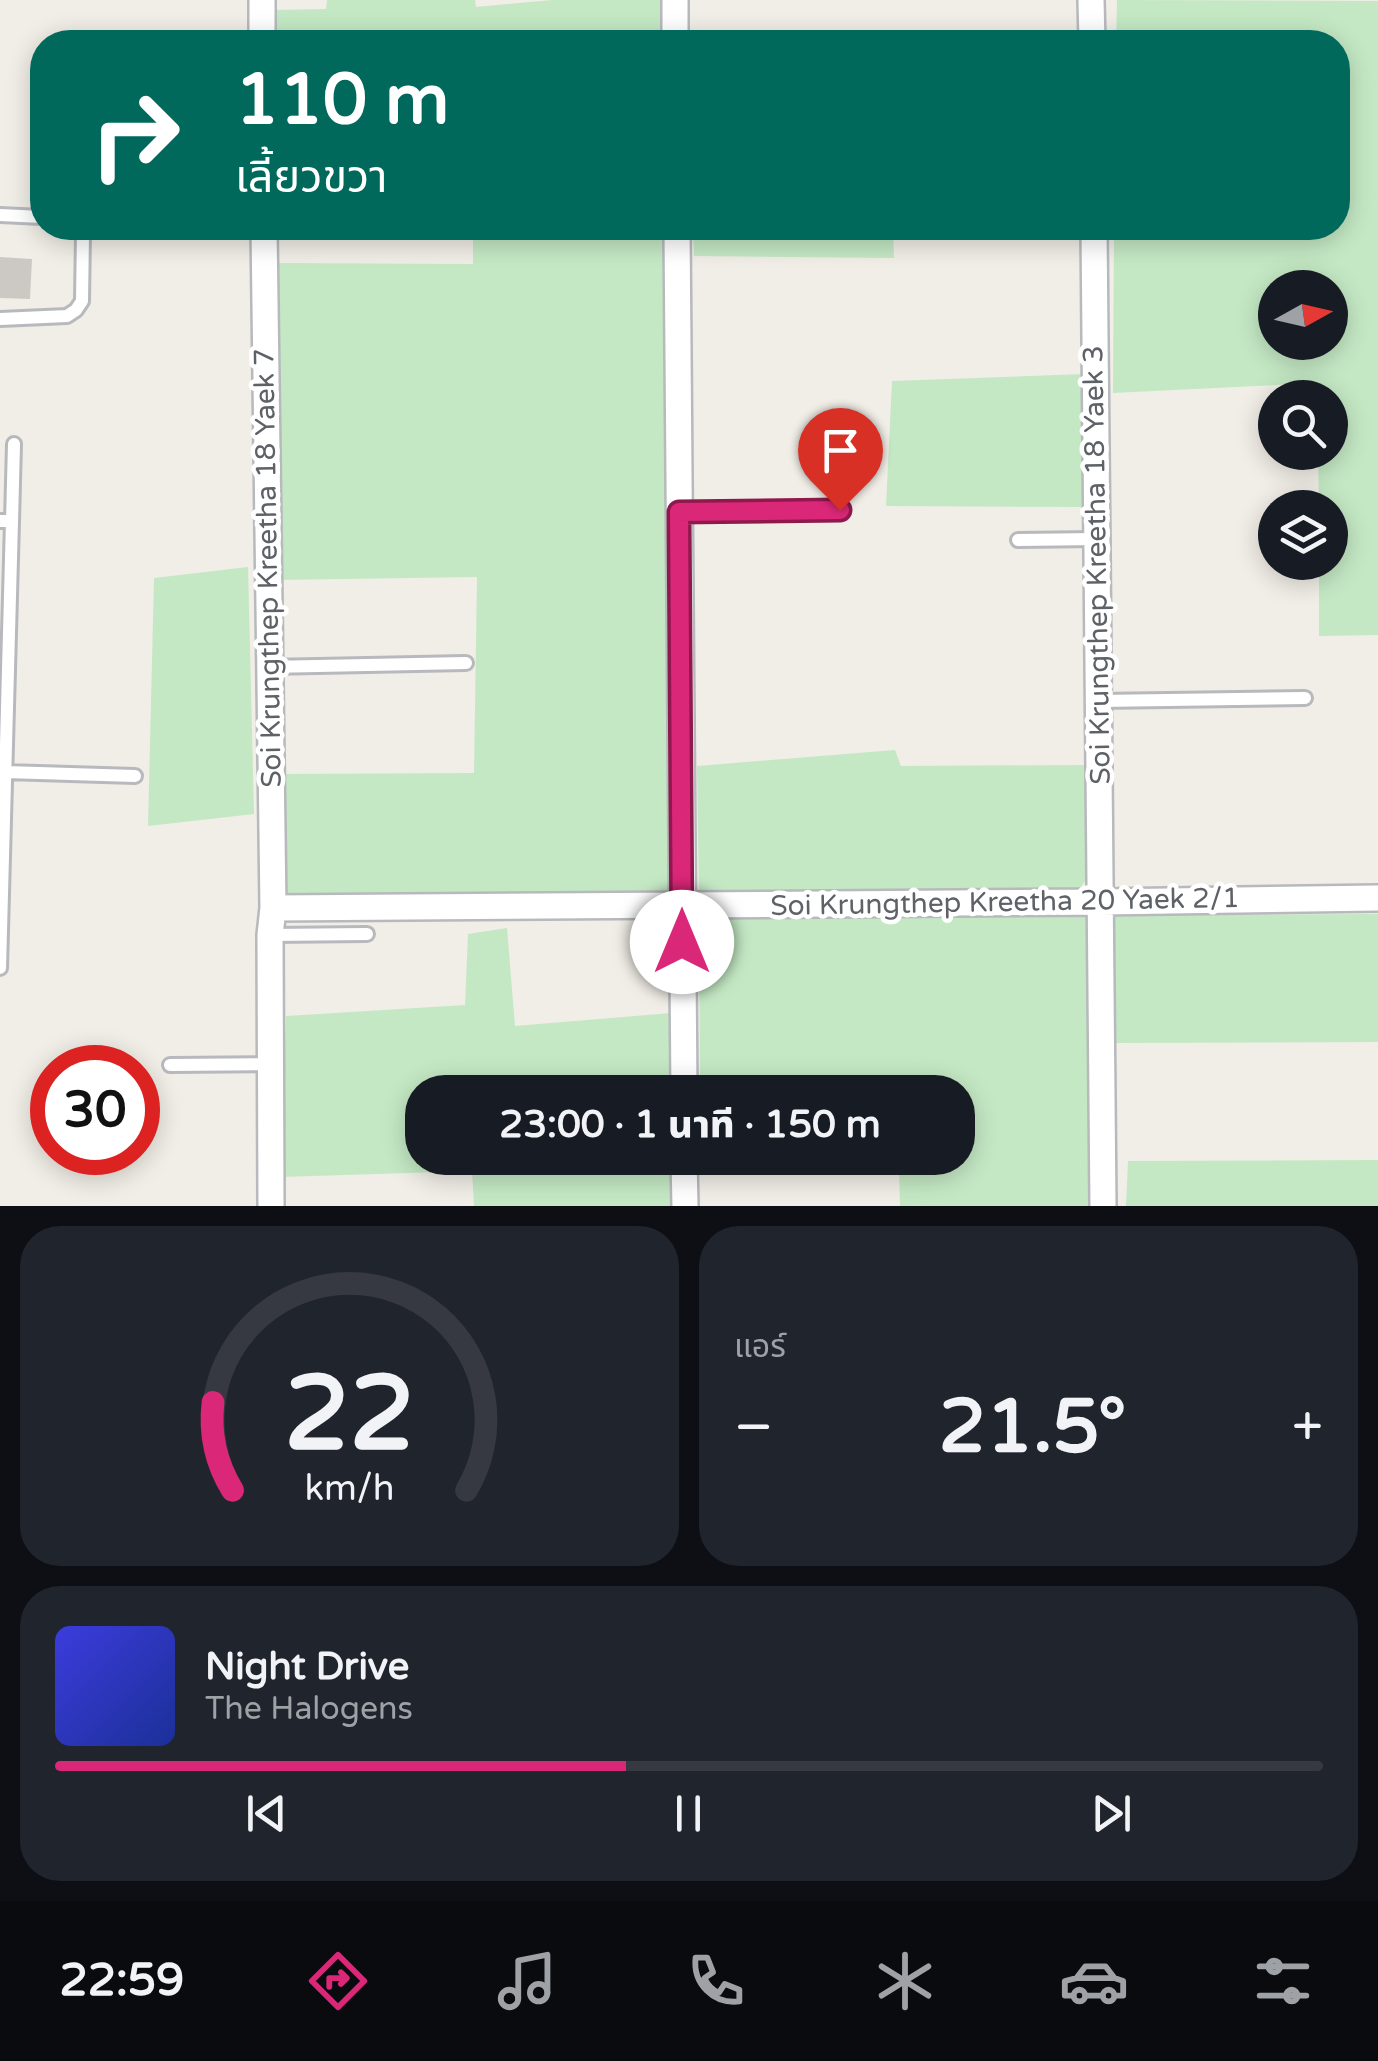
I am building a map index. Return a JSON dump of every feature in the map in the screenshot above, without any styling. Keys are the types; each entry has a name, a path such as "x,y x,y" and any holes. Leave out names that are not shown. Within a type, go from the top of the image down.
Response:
{"street":[{"path":"262,0 262,30"},
{"path":"675,0 675,30"},
{"path":"1091,0 1092,30"},
{"name":"Soi Krungthep Kreetha 18 Yaek 7","path":"264,240 272,908 271,1206"},
{"path":"677,240 684,1075"},
{"name":"Soi Krungthep Kreetha 18 Yaek 3","path":"1094,240 1103,1206"},
{"name":"Soi Krungthep Kreetha 20 Yaek 2/1","path":"272,908 1378,898"},
{"path":"684,1175 685,1206"}],"lane":[{"path":"0,215 30,216"},
{"path":"0,319 67,316 76,310 82,301 83,240"},
{"path":"0,968 6,772 6,521 14,444"},
{"path":"679,512 840,510"},
{"path":"1018,540 1096,539"},
{"path":"268,667 466,664"},
{"path":"1098,702 1305,698"},
{"path":"6,772 135,776"},
{"path":"270,935 368,934"},
{"path":"170,1065 270,1064"}],"green space":[{"path":"327,0 475,0 476,7 552,0 664,0 664,30 271,30 271,10 326,9"},
{"path":"1117,0 1378,1 1378,635 1319,636 1319,580 1348,580 1348,490 1319,490 1318,470 1348,470 1348,380 1258,380 1258,386 1113,393 1114,240 1350,240 1350,30 1116,30"},
{"path":"473,240 668,240 676,893 280,897 280,774 474,773 477,577 277,580 273,263 473,264"},
{"path":"693,240 893,240 894,258 694,256"},
{"path":"1084,374 1087,507 886,506 892,381"},
{"path":"248,567 254,814 148,826 154,578"},
{"path":"895,750 901,766 1088,765 1091,874 1076,893 699,893 697,766"},
{"path":"1092,912 1096,1206 900,1206 899,1175 975,1175 975,1075 700,1075 699,914"},
{"path":"1378,914 1378,1042 1116,1043 1114,915"},
{"path":"507,928 515,1026 671,1013 671,1075 405,1075 405,1173 281,1177 286,1016 465,1005 468,934"},
{"path":"1378,1160 1378,1206 1126,1206 1128,1161"},
{"path":"472,1175 671,1175 672,1206 474,1206"}],"building":[{"path":"0,257 32,259 30,299 0,298"}],"route":[{"path":"682,942 679,512 840,510"}]}
